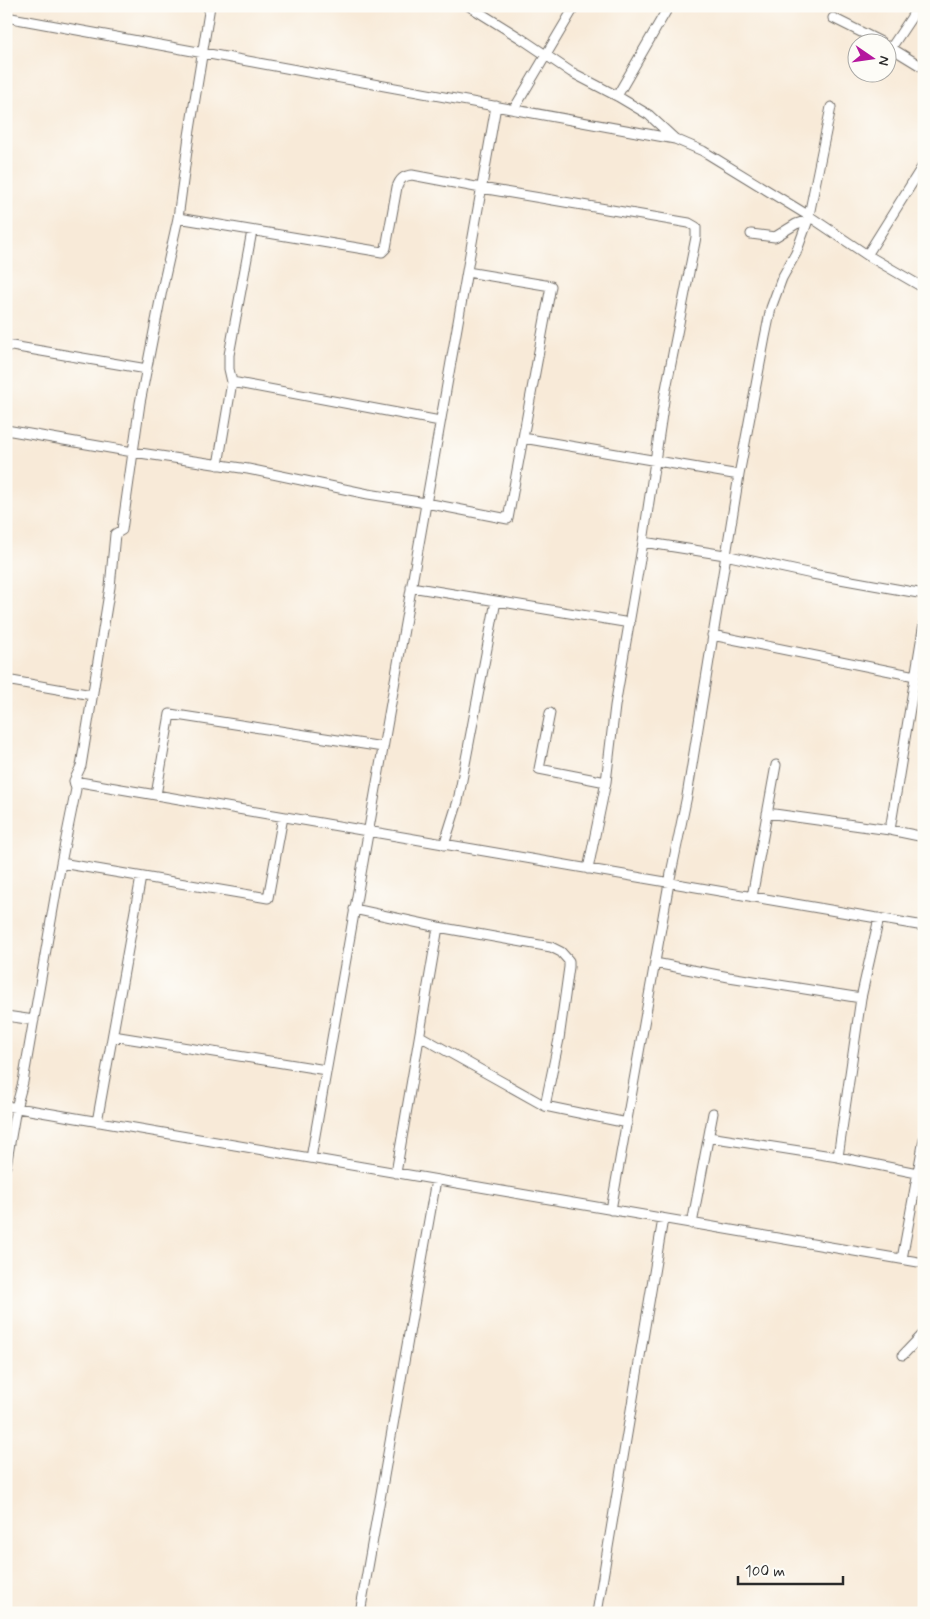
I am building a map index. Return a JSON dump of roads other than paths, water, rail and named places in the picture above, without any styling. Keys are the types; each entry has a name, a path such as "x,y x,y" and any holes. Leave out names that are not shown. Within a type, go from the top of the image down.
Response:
{"street":[{"path":"6,1166 76,789 74,781 81,766 110,587 115,534 122,530 147,369 178,218 210,6"},
{"path":"469,6 571,72 650,116 675,139"},
{"path":"514,109 575,6"},
{"path":"617,96 669,6"},
{"path":"898,35 911,18 916,6"},
{"path":"6,17 675,139 703,151 867,255 924,288"},
{"path":"832,18 861,32"},
{"path":"898,52 924,68"},
{"path":"311,1158 496,106"},
{"path":"611,1210 669,883 687,796 739,475 771,308 782,278 796,253 808,218 831,107"},
{"path":"867,255 924,164"},
{"path":"178,218 382,252 386,248 397,187 400,180 405,176 412,175 689,223 696,227 696,237 664,394 643,542 615,706 606,782 588,869"},
{"path":"751,234 775,237 808,218"},
{"path":"218,465 232,382 228,368 229,355 252,231"},
{"path":"6,430 133,452 248,469 368,494 508,519 550,286 466,272"},
{"path":"6,345 147,369"},
{"path":"232,382 440,421"},
{"path":"523,438 739,475"},
{"path":"643,542 726,555 812,574 924,594"},
{"path":"411,587 630,624"},
{"path":"444,844 458,801 496,601"},
{"path":"890,830 924,622"},
{"path":"712,635 916,676"},
{"path":"6,680 92,695"},
{"path":"550,712 540,769 606,782"},
{"path":"156,795 170,714 383,746"},
{"path":"752,897 776,765"},
{"path":"74,781 924,926"},
{"path":"767,813 890,830 924,837"},
{"path":"61,863 268,898 283,816"},
{"path":"97,1122 140,876"},
{"path":"354,909 438,927 552,947 561,952 569,961 559,1039 545,1106"},
{"path":"838,1157 861,998 878,918"},
{"path":"396,1173 438,927"},
{"path":"655,963 861,998"},
{"path":"6,1016 34,1020"},
{"path":"113,1036 326,1070"},
{"path":"420,1036 545,1106 627,1123"},
{"path":"6,1106 924,1263"},
{"path":"692,1224 713,1113"},
{"path":"709,1137 838,1157 917,1173"},
{"path":"902,1260 924,1139"},
{"path":"360,1613 436,1180"},
{"path":"913,1194 924,1196"},
{"path":"597,1613 662,1219"},
{"path":"903,1355 924,1333"}]}
